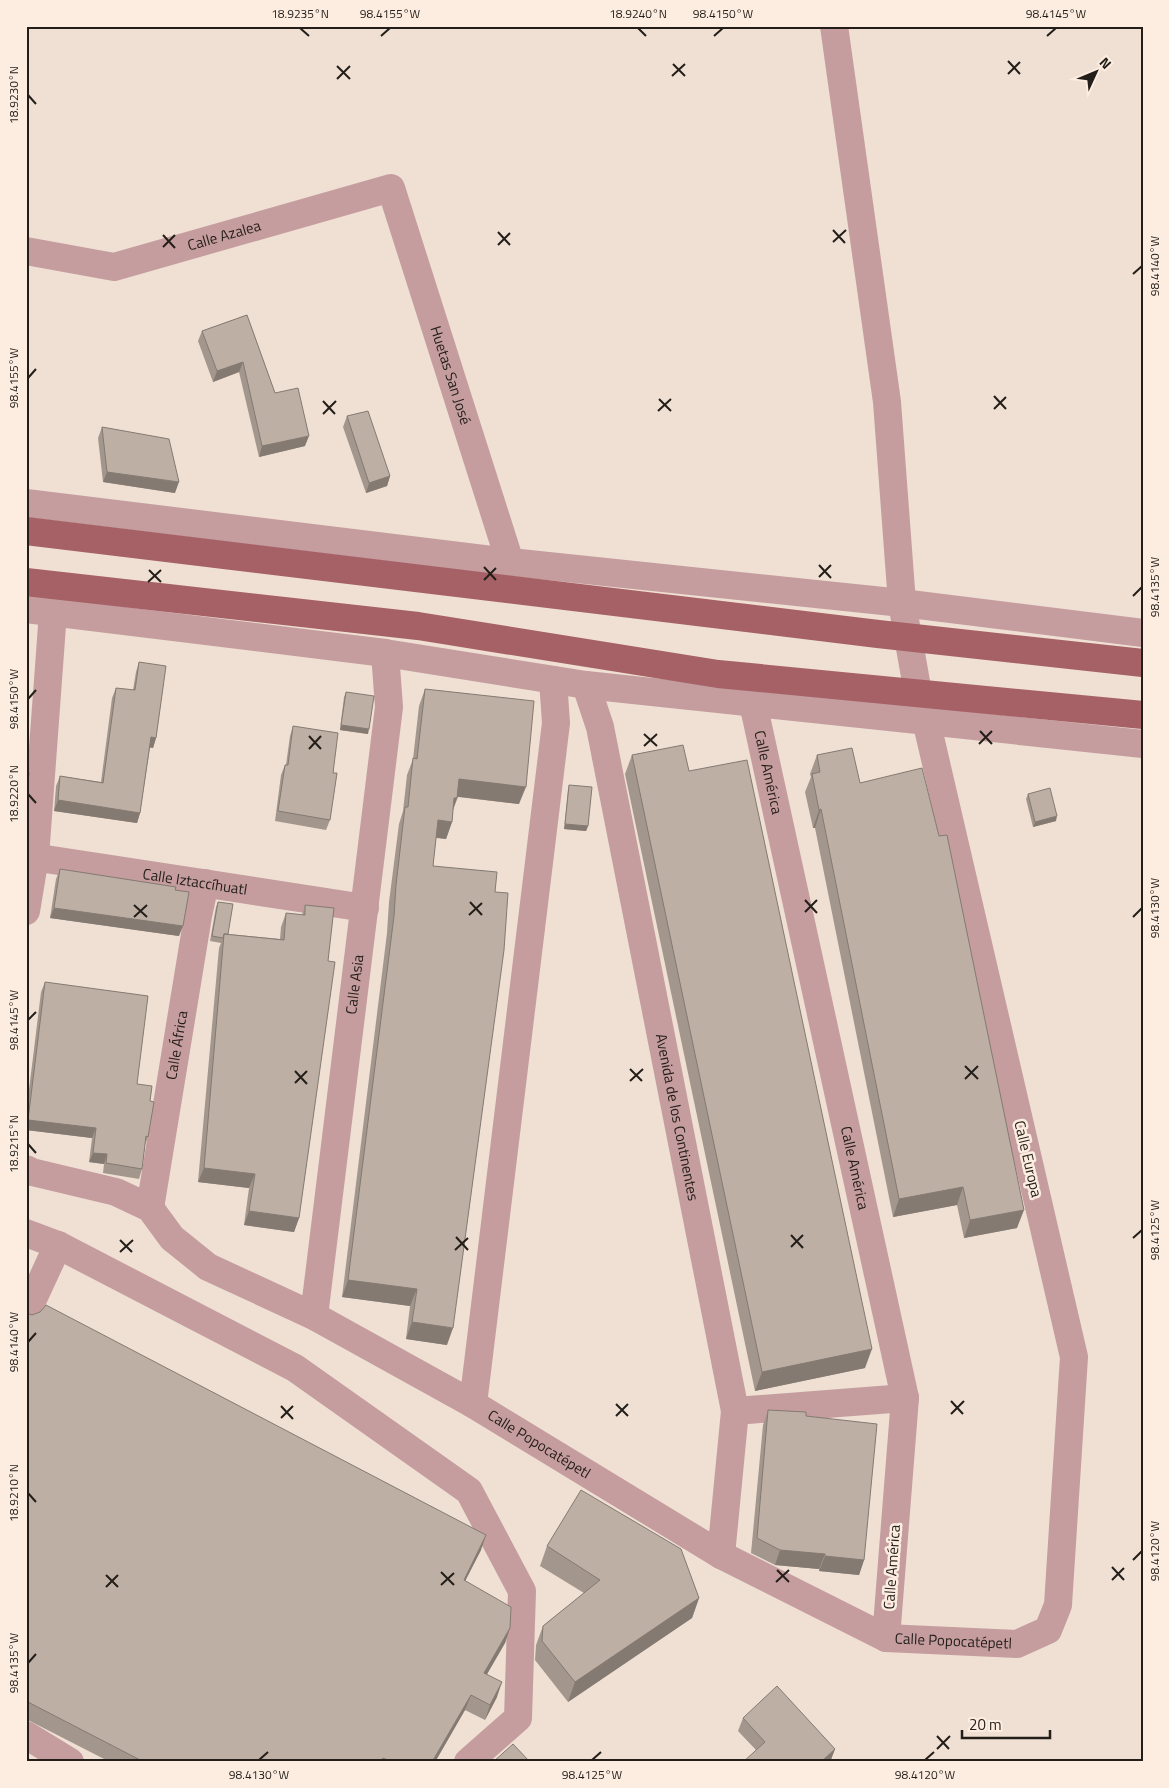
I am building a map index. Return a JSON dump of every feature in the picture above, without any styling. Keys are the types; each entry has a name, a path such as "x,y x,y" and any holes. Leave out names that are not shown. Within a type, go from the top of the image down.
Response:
{"main road":[{"path":"26,531 908,637 1143,663"},
{"path":"26,582 418,626 718,674 1143,715"}],"street":[{"name":"Calle Europa","path":"834,26 887,402 902,602 918,693 926,720 1074,1357 1058,1605"},
{"name":"Calle Azalea","path":"26,251 114,267 391,188"},
{"name":"Huetas San José","path":"391,188 510,562"},
{"path":"26,503 510,562 902,602 1143,633"},
{"path":"26,911 31,856 39,611 385,653 586,684 1143,744"},
{"name":"Calle Asia","path":"314,1316 389,707 385,653"},
{"path":"473,1404 556,723 553,680"},
{"name":"Avenida de los Continentes","path":"586,684 600,727 735,1412 721,1555"},
{"name":"Calle América","path":"753,703 904,1398 886,1638"},
{"name":"Calle Iztaccíhuatl","path":"31,856 364,908"},
{"name":"Calle África","path":"150,1208 205,883"},
{"name":"Calle Popocatépetl","path":"26,1169 116,1192 150,1208 172,1238 208,1267 314,1316 473,1404 721,1555 886,1638 1017,1644 1048,1630 1058,1605"},
{"path":"26,1233 58,1245 295,1368 469,1491 522,1591 518,1718 468,1762"},
{"path":"26,1314 58,1245"},
{"path":"735,1412 904,1398"},
{"path":"26,1735 70,1762"}],"building":[{"path":"247,315 275,393 298,388 309,436 262,446 243,362 217,371 202,331"},
{"path":"368,411 390,476 369,483 347,416"},
{"path":"102,427 169,439 179,482 107,472"},
{"path":"139,662 166,666 156,738 151,737 140,813 58,800 60,776 103,783 116,688 135,690"},
{"path":"425,689 534,701 526,787 459,779 457,798 454,798 452,822 438,820 433,866 497,872 495,892 508,893 504,950 453,1328 412,1322 417,1289 348,1280 394,916 405,807 408,807 413,758 417,759"},
{"path":"346,692 374,696 369,729 341,725"},
{"path":"293,726 338,733 333,773 337,773 330,820 278,811 285,765 288,765"},
{"path":"26,739 28,740 26,756"},
{"path":"683,745 689,771 747,760 872,1349 762,1372 632,755"},
{"path":"852,748 860,783 922,768 939,836 947,835 1024,1210 970,1220 963,1187 899,1199 821,809 819,810 812,774 820,772 817,755"},
{"path":"26,771 29,772 27,796 26,796"},
{"path":"569,785 592,787 588,826 565,824"},
{"path":"1050,788 1057,816 1035,822 1028,794"},
{"path":"60,869 176,887 175,890 189,892 183,926 54,908"},
{"path":"218,902 233,904 228,934 224,934 223,938 212,936"},
{"path":"305,905 334,908 328,961 335,962 299,1218 249,1211 255,1174 204,1168 224,934 284,940 286,913 305,915"},
{"path":"45,982 148,996 137,1084 152,1086 150,1101 154,1102 148,1137 146,1136 142,1169 106,1163 107,1154 93,1153 96,1128 28,1120"},
{"path":"46,1305 486,1535 464,1580 511,1607 510,1628 484,1673 502,1682 490,1705 471,1695 432,1762 392,1762 383,1758 381,1762 144,1762 26,1701 26,1349 29,1344 26,1343 26,1313 32,1315 40,1312"},
{"path":"768,1410 806,1412 806,1416 877,1424 864,1560 780,1550 757,1538"},
{"path":"581,1490 681,1549 699,1598 575,1682 542,1641 543,1626 600,1580 547,1546"},
{"path":"777,1686 835,1749 821,1762 743,1762 765,1742 743,1718"},
{"path":"513,1744 530,1762 493,1762"}]}
